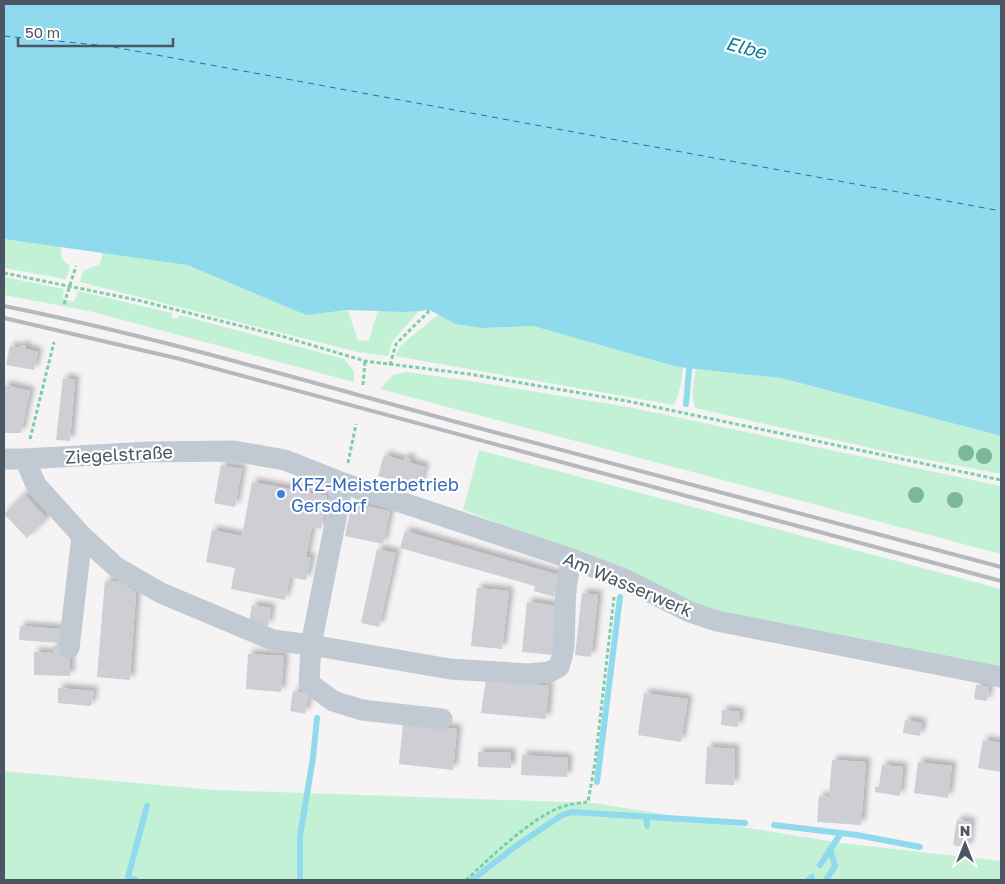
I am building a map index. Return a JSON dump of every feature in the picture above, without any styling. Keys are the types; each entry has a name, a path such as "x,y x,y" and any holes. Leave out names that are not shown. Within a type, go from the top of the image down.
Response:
{"street":[{"name":"Ziegelstraße","path":"14,459 148,452 234,451"},
{"name":"Am Wasserwerk","path":"234,451 284,460 343,483 572,558 624,579 690,612 717,621 1001,677"},
{"path":"14,459 82,536 116,566 161,593 272,640 311,644 450,669 528,674 549,672 559,667 564,654 565,606 568,572 572,558"},
{"path":"343,483 311,644 308,683 333,701 362,710 442,719"},
{"path":"69,648 82,536"}],"path":[{"path":"64,304 76,266"},
{"path":"4,273 137,300 281,336 365,361 468,374 627,401 1001,480"},
{"path":"390,364 396,344 430,310"},
{"path":"14,459 54,342"},
{"path":"363,385 365,361"},
{"path":"343,483 356,424"},
{"path":"466,880 500,849 541,818 561,807 588,802 615,594 624,579"}],"green space":[{"path":"4,239 60,246 62,259 70,266 66,279 4,268"},
{"path":"103,252 187,265 306,315 348,310 358,341 369,340 378,310 419,311 392,342 388,356 357,352 80,282 83,271 100,264"},
{"path":"4,277 64,289 62,299 74,302 78,291 172,313 172,318 177,319 180,315 344,359 354,371 354,382 89,311 4,295"},
{"path":"439,314 455,324 482,328 533,326 683,367 678,395 674,405 395,356 400,346"},
{"path":"696,368 781,378 1001,436 1001,474 893,453 695,408 693,388"},
{"path":"406,372 628,407 1001,486 1001,554 380,389 393,375"},
{"path":"479,450 1001,589 1001,670 720,615 572,550 463,510"},
{"path":"4,771 214,790 594,803 841,843 1001,861 1001,880 4,880"}],"water":[{"name":"Elbe","path":"4,4 1001,4 1001,436 781,378 678,367 533,326 482,328 455,324 430,310 406,312 348,310 306,315 187,265 4,239"}],"building":[{"path":"21,345 26,346 26,349 38,352 34,370 6,365 10,346 20,348"},
{"path":"63,378 75,380 70,441 56,440"},
{"path":"4,385 30,391 21,433 4,433"},
{"path":"384,455 404,461 405,457 411,459 410,463 425,467 419,487 378,476"},
{"path":"221,465 242,469 235,507 214,503"},
{"path":"252,482 327,496 321,529 312,527 306,557 311,558 306,580 290,577 285,600 231,589 235,568 206,562 212,530 242,536"},
{"path":"24,494 47,519 27,538 4,514"},
{"path":"352,503 390,511 383,544 345,536"},
{"path":"405,531 559,575 554,597 534,591 535,586 400,548"},
{"path":"377,549 396,553 379,627 361,623"},
{"path":"105,581 121,582 136,592 130,680 97,677"},
{"path":"477,588 509,591 502,649 471,646"},
{"path":"582,593 598,595 591,657 575,655"},
{"path":"527,602 559,606 554,655 522,652"},
{"path":"252,605 271,608 268,626 249,623"},
{"path":"20,626 61,629 60,643 19,640"},
{"path":"53,646 60,646 70,653 70,676 34,675 34,652 53,653"},
{"path":"248,654 284,656 281,692 246,689"},
{"path":"486,679 549,686 546,719 481,713"},
{"path":"976,685 989,687 987,701 974,699"},
{"path":"58,688 94,691 91,706 58,703"},
{"path":"293,691 309,694 305,714 290,711"},
{"path":"644,693 688,699 681,742 638,735"},
{"path":"722,710 740,712 738,727 721,725"},
{"path":"905,720 922,723 920,736 903,733"},
{"path":"403,724 457,729 453,770 399,764"},
{"path":"983,740 1001,743 1001,772 978,768"},
{"path":"707,747 735,749 734,785 705,784"},
{"path":"478,752 511,753 511,768 478,767"},
{"path":"522,755 568,758 567,777 521,775"},
{"path":"832,760 866,762 861,825 817,822 819,796 829,797"},
{"path":"918,762 952,766 948,798 914,793"},
{"path":"882,765 903,767 900,796 875,792 875,787 879,787"},
{"path":"957,820 971,822 968,848 953,845"}],"waterway":[{"path":"686,404 690,360"},
{"path":"597,782 620,597"},
{"path":"300,880 300,836 313,758 317,718"},
{"path":"136,880 128,877 147,806"},
{"path":"472,880 516,846 562,815 572,812 745,823"},
{"path":"646,817 647,826"},
{"path":"774,825 857,835 920,847"},
{"path":"820,865 841,833"},
{"path":"826,880 835,866 830,849"},
{"path":"808,880 812,877"}],"ferry route":[{"path":"4,36 108,46 1001,211"}],"railway":[{"path":"4,306 176,346 1001,567"},
{"path":"4,318 180,359 1001,581"}],"place":[{"name":"KFZ-Meisterbetrieb Gersdorf","path":"281,494"}]}
